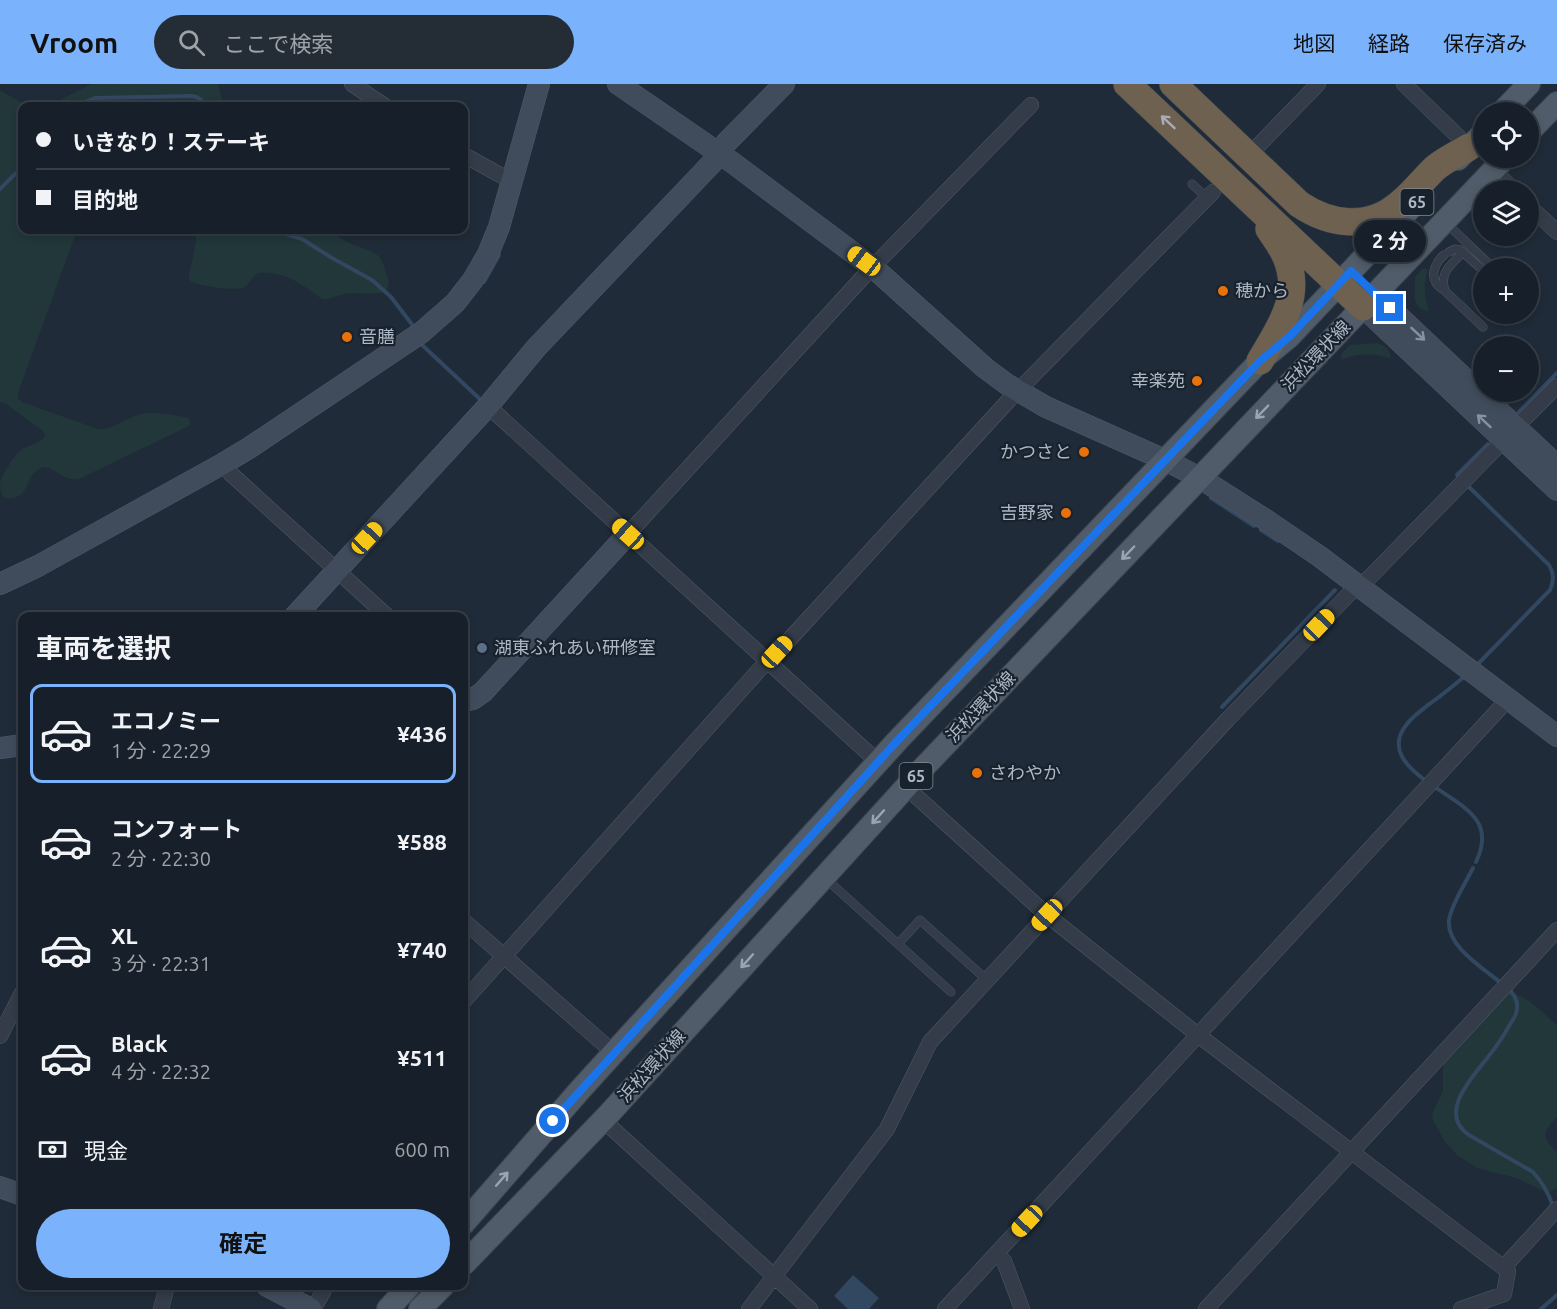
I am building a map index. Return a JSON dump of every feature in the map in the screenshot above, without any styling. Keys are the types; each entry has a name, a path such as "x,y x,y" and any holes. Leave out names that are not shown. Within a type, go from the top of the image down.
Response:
{"highway":[{"path":"1127,84 1248,198 1369,300"},
{"path":"1172,84 1196,124 1345,278"},
{"path":"1172,84 1299,204 1310,212 1334,221 1360,222 1385,214 1406,199 1436,167 1473,141"},
{"path":"1248,198 1280,245 1288,264 1292,285 1287,312 1260,361"}],"main road":[{"path":"1512,102 1529,84"},
{"path":"1539,122 1557,103"},
{"name":"浜松環状線","path":"468,1218 614,1053 878,762 1260,361 1289,337 1473,142"},
{"name":"浜松環状線","path":"468,1260 603,1120 906,787 1495,168"},
{"path":"388,1309 405,1290"},
{"path":"420,1309 439,1290"}],"street":[{"path":"352,84 379,102"},
{"path":"0,584 38,566 224,464 422,332 444,313 469,286 488,254 499,227 539,84"},
{"path":"618,84 719,153 873,268 985,368 1018,392 1200,478 1302,544 1555,731"},
{"path":"299,612 488,406 536,348 712,163 726,143 784,84"},
{"path":"1256,148 1318,84"},
{"path":"1404,84 1473,137"},
{"path":"468,695 483,692 873,268 1031,105"},
{"path":"468,157 513,180"},
{"path":"468,996 768,661 1018,392 1210,195"},
{"path":"1539,215 1557,232"},
{"path":"1369,300 1510,434 1557,490"},
{"path":"748,1309 887,1129 930,1042 1228,719 1557,386"},
{"path":"488,406 878,762"},
{"path":"1510,434 1557,466"},
{"path":"224,464 230,473 383,612"},
{"path":"945,1309 1508,698"},
{"path":"0,748 18,746"},
{"path":"906,787 1047,915 1198,1035 1508,1271 1504,1294 1461,1309"},
{"path":"468,924 614,1053"},
{"path":"1206,1309 1557,930"},
{"path":"0,1036 18,1001"},
{"path":"603,1120 810,1309"},
{"path":"0,1187 18,1194"},
{"path":"1504,1267 1557,1209"},
{"path":"996,1254 1004,1261 1022,1309"},
{"path":"161,1309 166,1290"},
{"path":"275,1290 312,1309 324,1290"}],"lane":[{"path":"1192,184 1210,195"},
{"path":"1444,221 1483,258"},
{"path":"1473,261 1463,252 1455,249 1439,259 1434,276 1436,283 1483,327"},
{"path":"1445,291 1443,276 1463,252"},
{"path":"824,877 951,992"},
{"path":"898,944 920,920 987,980"}],"green space":[{"path":"91,84 218,84 223,102 56,102"},
{"path":"0,90 20,102 18,102 18,234 76,234 18,398 22,402 98,429 109,428 136,415 147,413 189,418 190,425 79,479 67,478 43,467 34,473 23,493 13,498 4,498 0,484 12,461 21,450 38,442 45,435 43,431 0,402"},
{"path":"196,234 334,234 379,256 389,282 388,287 386,292 375,294 346,294 322,299 293,280 277,274 258,273 245,287 241,288 226,289 200,284 189,280"},
{"path":"1422,269 1428,269 1425,290 1429,311 1420,308 1415,300 1415,277"},
{"path":"1377,343 1387,349 1391,359 1366,354 1341,360 1341,354 1350,345"},
{"path":"1508,993 1528,1000 1557,1025 1557,1117 1549,1127 1546,1138 1557,1152 1557,1188 1550,1192 1516,1178 1477,1168 1457,1155 1445,1142 1433,1120 1432,1114 1443,1090 1443,1062"}],"water":[{"path":"853,1275 879,1298 869,1309 848,1309 834,1296"}],"waterway":[{"path":"85,102 96,98 192,96 203,102"},
{"path":"0,189 18,172"},
{"path":"286,234 302,239 372,280 391,297 414,327"},
{"path":"484,282 499,255"},
{"path":"423,342 421,344 482,401"},
{"path":"1519,412 1557,373"},
{"path":"1460,478 1457,475 1488,444"},
{"path":"1467,485 1549,565 1553,577 1550,590 1477,665"},
{"path":"1211,498 1254,526"},
{"path":"1261,530 1278,541"},
{"path":"1222,707 1335,590"},
{"path":"1426,781 1412,770 1402,756 1399,749 1401,733 1414,716 1464,676"},
{"path":"1435,787 1466,809 1479,825 1482,836 1476,862"},
{"path":"1473,868 1453,908 1449,920 1450,930 1453,939 1467,956 1501,983"},
{"path":"1509,989 1517,1003 1515,1016 1497,1046 1460,1096 1456,1116 1460,1126 1469,1135 1533,1172 1545,1188 1553,1206"},
{"path":"1541,1309 1557,1295"}],"place":[{"name":"穂から","path":"1223,291"},
{"name":"音膳","path":"347,337"},
{"name":"幸楽苑","path":"1197,381"},
{"name":"かつさと","path":"1084,452"},
{"name":"吉野家","path":"1066,513"},
{"name":"湖東ふれあい研修室","path":"482,648"},
{"name":"さわやか","path":"977,773"}],"route":[{"path":"553,1121 898,740 1260,361 1289,337 1351,271 1390,308"}]}
